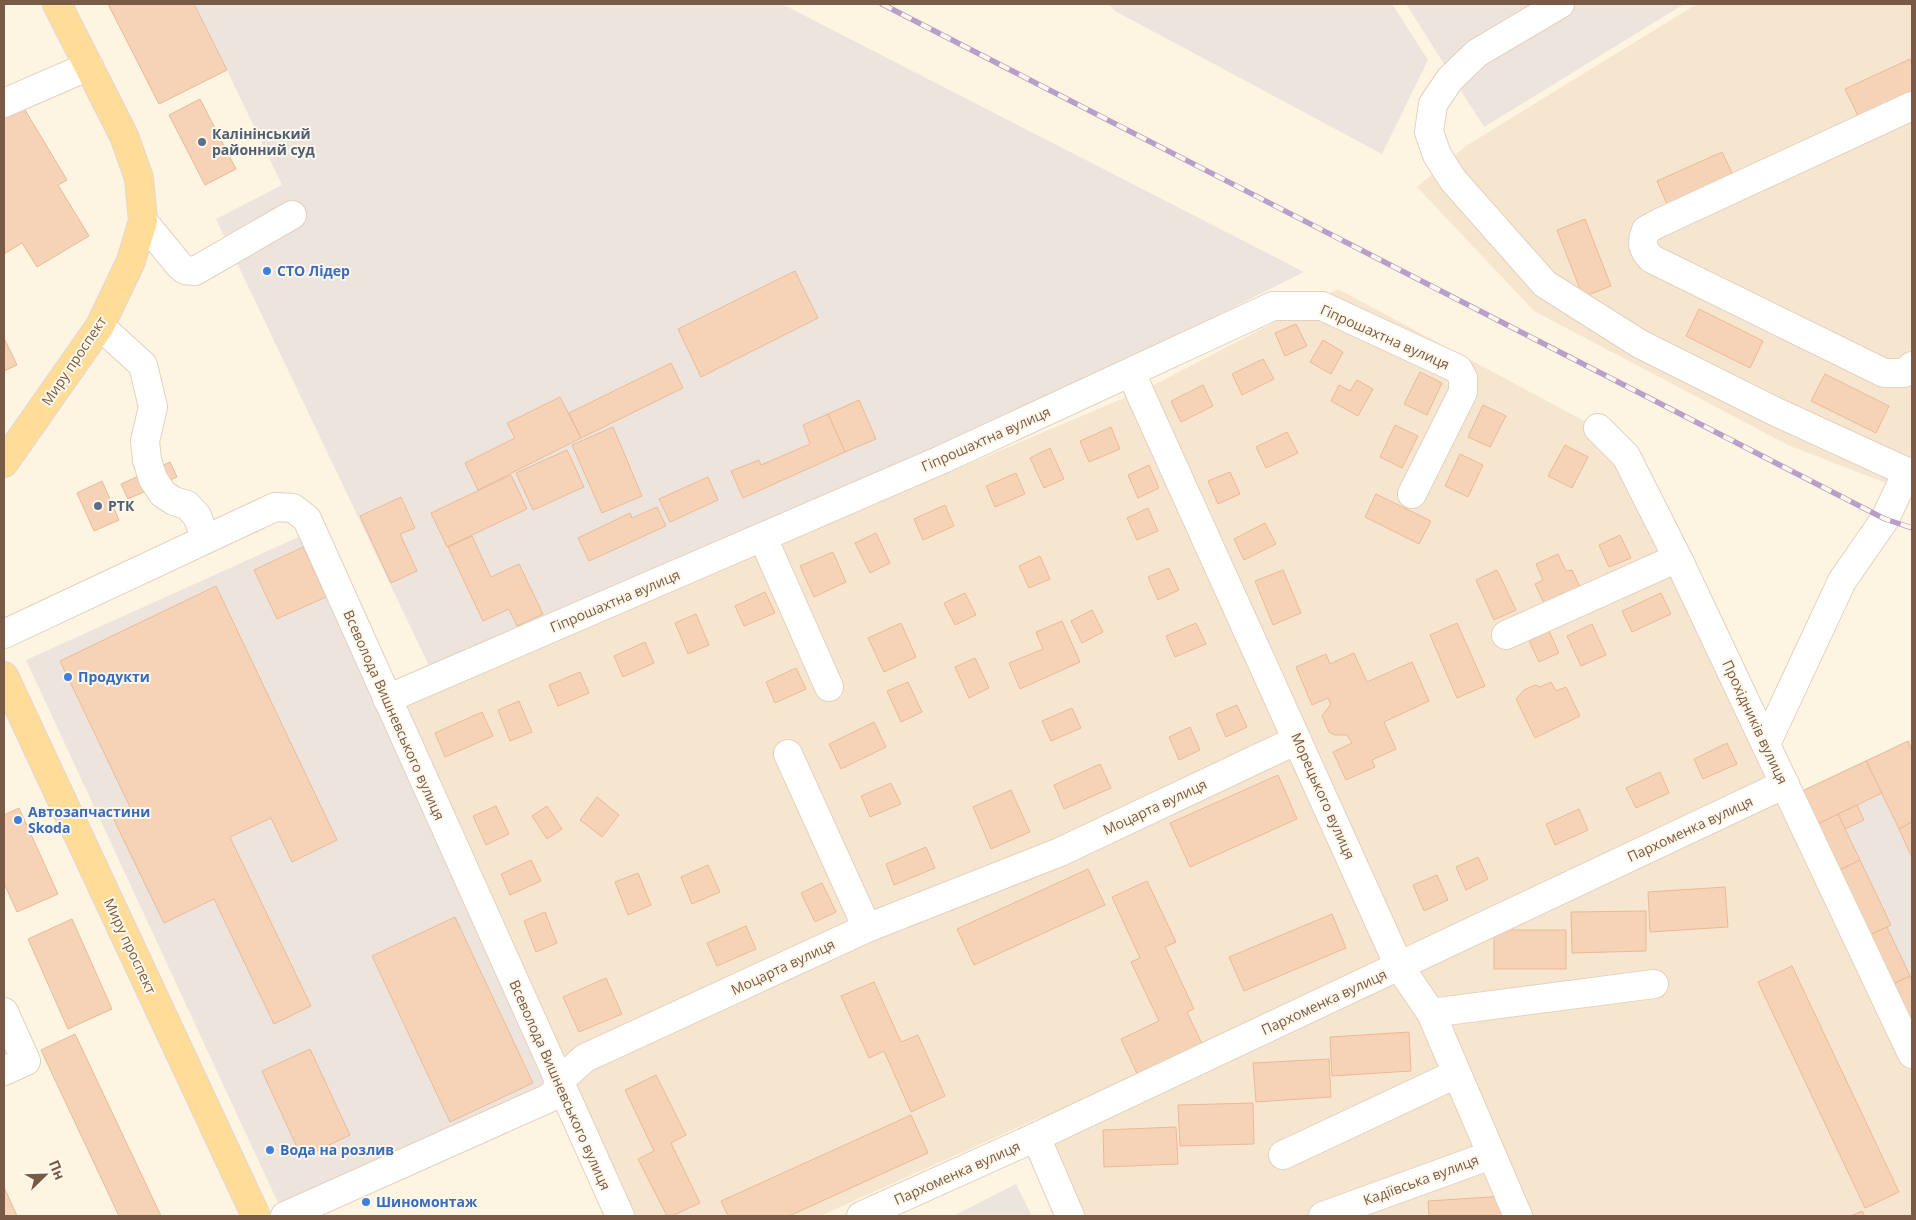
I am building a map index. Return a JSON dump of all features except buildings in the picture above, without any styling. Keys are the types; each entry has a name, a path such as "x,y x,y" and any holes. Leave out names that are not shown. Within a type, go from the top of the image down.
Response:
{"main road":[{"name":"Миру проспект","path":"4,463 100,326 131,262 143,221 140,178 124,136 57,4"},
{"name":"Миру проспект","path":"4,676 256,1216"}],"street":[{"path":"1560,4 1477,53 1450,79 1433,104 1429,132 1437,155 1454,180 1545,284 1640,344 1774,411 1909,472 1885,518 1842,581 1766,744"},
{"path":"4,103 89,66"},
{"path":"1909,375 1884,373 1652,259 1644,251 1642,241 1646,230 1659,223 1912,106"},
{"path":"143,221 179,265 185,270 195,271 292,215"},
{"name":"Гіпрошахтна вулиця","path":"387,699 763,538 1131,373 1273,306 1322,306 1458,369 1463,378 1463,392 1412,494"},
{"path":"100,326 143,365 153,407 145,441 147,460 153,479 163,494 174,501 187,505 197,516 206,539"},
{"name":"Морецького вулиця","path":"1131,373 1399,966 1430,1013 1518,1216"},
{"name":"Прохідників вулиця","path":"1598,428 1626,456 1679,561 1912,1054"},
{"name":"Всеволода Вишневського вулиця","path":"4,634 275,507 293,508 306,519 620,1216"},
{"path":"763,538 829,687"},
{"path":"1506,634 1673,560 1679,561"},
{"name":"Моцарта вулиця","path":"285,1216 547,1098 556,1092 558,1082 585,1058 867,928 1060,852 1297,740"},
{"path":"788,754 867,928"},
{"name":"Пархоменка вулиця","path":"861,1216 1036,1137 1785,784"},
{"path":"1430,1013 1654,984"},
{"path":"4,1012 15,1066"},
{"path":"1283,1155 1456,1074"},
{"path":"1036,1137 1070,1216"},
{"name":"Кадіївська вулиця","path":"1323,1216 1491,1155"}],"shaded area":[{"path":"108,4 782,4 1304,272 1047,401 431,670 216,219 282,185 227,70 159,104"},
{"path":"1109,4 1392,4 1428,60 1382,154 1115,11"},
{"path":"1406,4 1684,4 1484,127"},
{"path":"1697,4 1912,4 1912,493 1790,446 1534,311 1417,187 1466,146"},
{"path":"1338,289 1618,439 1912,1068 1912,1216 1085,1216 1041,1117 820,1216 630,1216 401,704 1148,388"},
{"path":"303,535 546,1085 279,1205 26,660"},
{"path":"1912,739 1912,1023 1802,791"},
{"path":"1016,1184 1032,1216 953,1216"}],"railway":[{"path":"882,4 1885,519 1912,528"}],"place":[{"name":"Калінінський районний суд","path":"202,142"},
{"name":"СТО Лідер","path":"267,271"},
{"name":"РТК","path":"98,506"},
{"name":"Продукти","path":"68,677"},
{"name":"Автозапчастини Skoda","path":"18,820"},
{"name":"Вода на розлив","path":"270,1150"},
{"name":"Шиномонтаж","path":"366,1202"}]}
